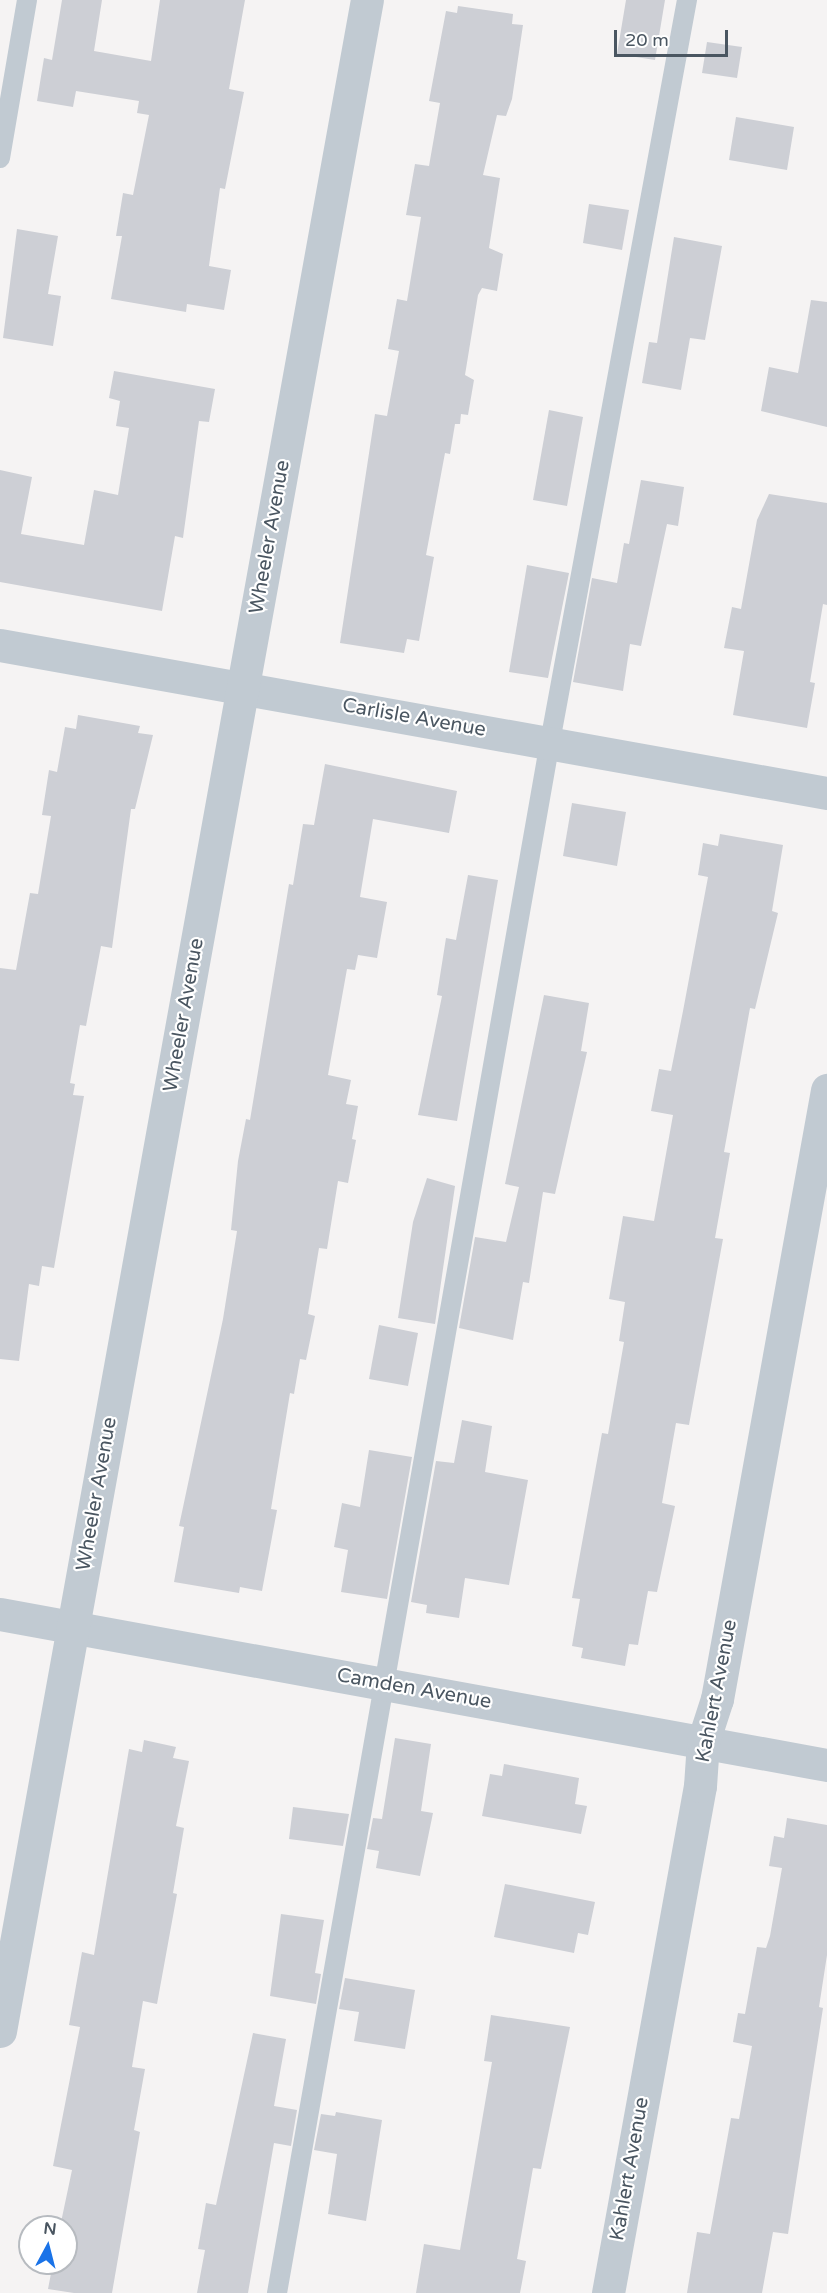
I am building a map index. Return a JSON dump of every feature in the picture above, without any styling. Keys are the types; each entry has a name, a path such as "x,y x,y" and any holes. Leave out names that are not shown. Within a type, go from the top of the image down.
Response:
{"street":[{"name":"Wheeler Avenue","path":"0,2031 367,0"},
{"name":"Carlisle Avenue","path":"0,645 827,793"},
{"name":"Kahlert Avenue","path":"608,2293 700,1786 704,1742 717,1699 827,1090"},
{"name":"Camden Avenue","path":"0,1614 827,1765"}],"lane":[{"path":"0,158 27,0"},
{"path":"277,2293 550,742 687,0"}],"building":[{"path":"62,0 102,0 94,51 151,61 160,0 245,0 229,89 244,92 225,189 220,188 209,266 231,270 224,310 187,304 186,312 111,299 122,236 116,236 123,193 133,195 149,115 137,113 139,101 76,91 73,107 37,101 44,58 52,60"},
{"path":"626,0 665,0 655,60 617,54"},
{"path":"458,6 513,14 512,24 523,25 512,99 506,116 497,115 483,175 500,178 489,248 503,254 497,291 482,288 478,295 465,375 474,380 468,415 461,414 460,424 455,424 450,454 445,453 426,555 434,557 419,641 407,639 404,653 340,643 375,414 387,416 399,351 388,349 397,299 407,301 421,217 406,215 415,164 429,166 440,103 429,101 446,11 457,13"},
{"path":"707,42 742,47 737,78 702,73"},
{"path":"736,117 794,127 787,170 729,160"},
{"path":"589,204 629,210 622,250 583,243"},
{"path":"17,229 58,236 48,294 61,296 53,346 3,338"},
{"path":"674,237 722,246 705,340 690,338 681,390 642,383 649,342 657,343"},
{"path":"811,300 827,302 827,427 761,411 769,367 798,373"},
{"path":"114,371 215,389 209,422 199,421 183,538 175,536 162,611 0,582 0,470 32,477 21,534 84,545 94,490 118,495 129,428 116,426 120,401 109,398"},
{"path":"549,410 583,417 567,506 533,500"},
{"path":"641,480 684,487 678,526 667,524 641,646 630,644 623,691 573,682 592,578 617,583 624,543 629,544"},
{"path":"769,494 827,503 827,605 823,604 810,682 815,683 807,728 733,715 744,651 724,648 732,607 741,609 757,520"},
{"path":"527,565 569,573 548,678 509,672"},
{"path":"78,715 140,726 138,733 153,735 135,809 131,809 112,948 101,946 86,1026 80,1025 70,1083 75,1084 73,1095 84,1096 54,1268 42,1266 39,1286 29,1284 19,1361 0,1359 0,968 16,970 30,893 38,894 51,816 42,815 49,770 57,772 65,727 76,729"},
{"path":"325,764 457,791 449,833 373,819 360,897 387,902 377,958 358,955 355,970 347,969 328,1075 351,1080 346,1104 358,1106 352,1139 356,1140 348,1183 338,1181 327,1249 319,1248 308,1314 315,1316 306,1360 300,1359 294,1394 290,1393 271,1509 277,1510 262,1591 240,1587 239,1593 174,1582 184,1527 179,1526 223,1319 237,1231 231,1230 238,1161 246,1119 250,1120 289,884 293,885 303,824 314,825"},
{"path":"572,803 626,812 617,866 563,856"},
{"path":"720,834 783,845 772,911 778,913 755,1009 750,1008 724,1152 730,1153 715,1238 723,1239 689,1425 676,1423 662,1503 675,1506 657,1592 648,1591 638,1645 629,1644 625,1666 581,1658 583,1648 572,1646 580,1599 572,1598 602,1433 608,1434 624,1342 619,1341 625,1302 609,1299 623,1216 654,1221 673,1115 651,1111 659,1069 671,1071 683,1011 708,877 698,875 703,843 718,846"},
{"path":"468,875 498,880 457,1121 418,1115 442,996 437,995 446,938 456,940"},
{"path":"544,995 589,1003 581,1051 587,1052 555,1194 543,1192 529,1283 523,1282 513,1340 459,1328 475,1237 506,1242 519,1187 505,1184"},
{"path":"427,1178 455,1186 435,1324 398,1318 413,1222"},
{"path":"379,1325 418,1333 408,1386 369,1379"},
{"path":"462,1420 492,1426 485,1472 528,1480 509,1585 465,1578 459,1618 426,1613 427,1605 411,1602 436,1461 454,1463"},
{"path":"369,1450 412,1457 387,1599 341,1592 348,1550 334,1547 342,1503 360,1507"},
{"path":"395,1738 431,1744 421,1811 433,1813 420,1876 376,1868 379,1851 367,1849 373,1818 382,1819"},
{"path":"144,1740 176,1747 173,1758 189,1761 176,1826 184,1828 173,1893 177,1894 157,2004 143,2001 132,2067 145,2069 134,2130 140,2132 112,2293 74,2293 48,2289 51,2275 78,2275 78,2215 63,2215 72,2170 53,2166 80,2027 69,2025 82,1952 94,1955 129,1749 142,1752"},
{"path":"504,1764 579,1778 575,1804 587,1806 581,1834 482,1816 490,1774 502,1776"},
{"path":"293,1807 349,1814 343,1846 289,1839"},
{"path":"787,1818 827,1825 827,1955 819,2007 823,2008 788,2234 773,2232 762,2293 687,2293 697,2232 710,2234 731,2118 739,2119 752,2046 733,2042 738,2013 745,2014 757,1947 766,1948 770,1936 782,1868 769,1866 774,1836 784,1838"},
{"path":"505,1884 595,1902 588,1935 578,1933 574,1953 494,1937"},
{"path":"281,1914 324,1920 315,1973 321,1974 316,2004 270,1996"},
{"path":"345,1978 415,1990 405,2049 354,2041 359,2012 339,2009"},
{"path":"491,2015 570,2027 541,2169 533,2168 517,2259 526,2261 520,2293 416,2293 424,2244 460,2250 492,2062 484,2061"},
{"path":"253,2033 286,2039 274,2106 297,2110 291,2146 274,2143 248,2293 197,2293 205,2250 198,2249 206,2203 216,2205"},
{"path":"336,2112 382,2120 366,2221 328,2214 337,2154 314,2150 321,2114 335,2116"}]}
